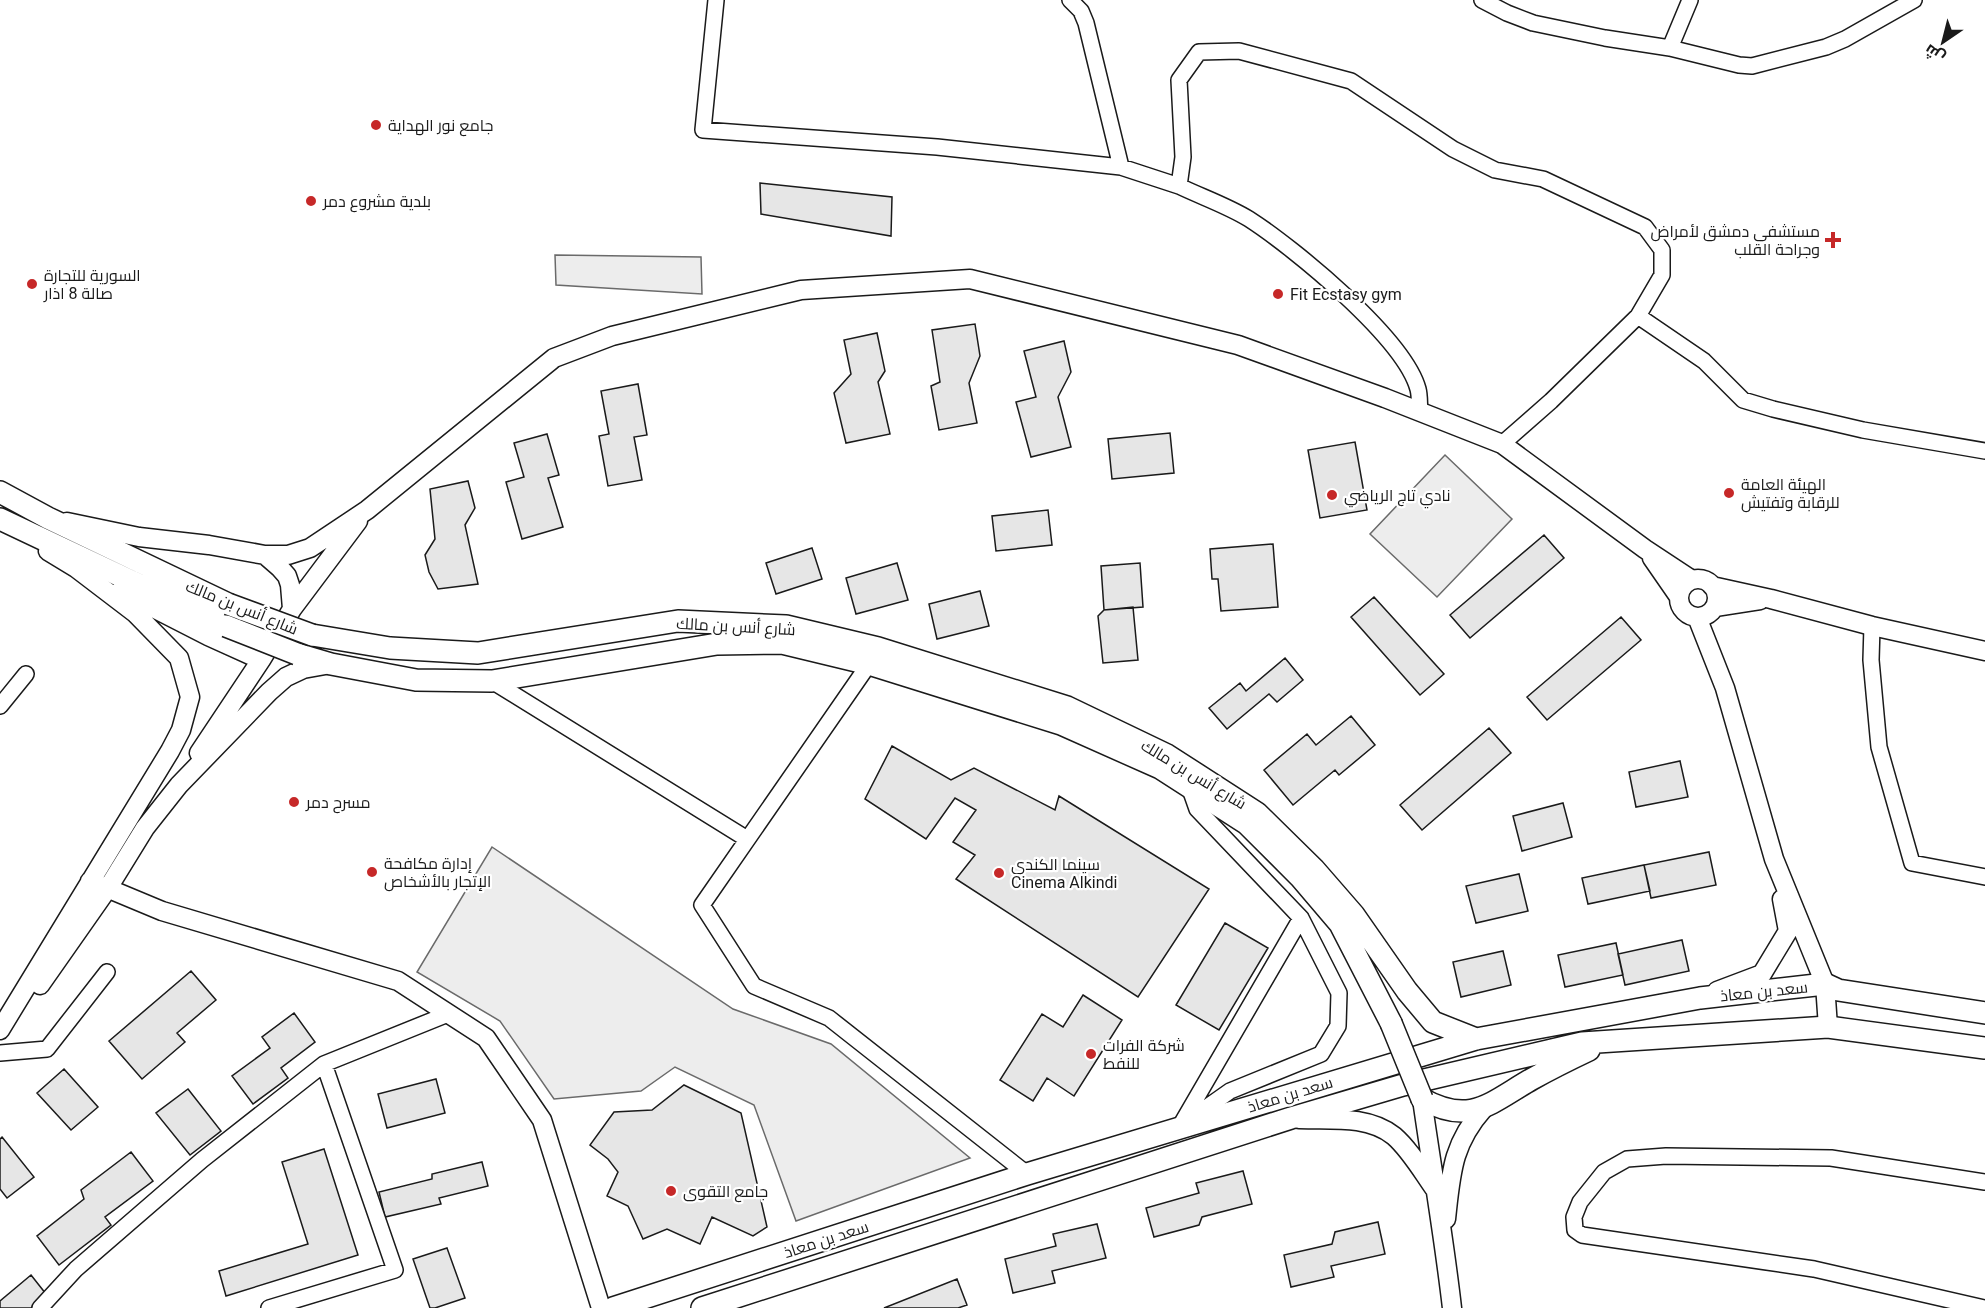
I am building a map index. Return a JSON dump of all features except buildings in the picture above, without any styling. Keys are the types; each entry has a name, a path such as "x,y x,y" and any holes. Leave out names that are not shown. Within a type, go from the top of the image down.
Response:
{"main road":[{"name":"شارع أنس بن مالك","path":"0,492 48,518 228,604 312,635 390,648 478,653 678,621 786,626 878,648 1067,707 1167,754 1257,813 1314,869 1354,915 1407,991 1433,1022 1476,1039"},
{"name":"شارع أنس بن مالك","path":"0,520 226,626 297,654 331,664 416,680 492,681 717,644 782,643 869,664 1061,724 1160,768 1247,825 1300,877 1340,924 1391,1023 1422,1099"},
{"name":"سعد بن معاذ","path":"613,1308 1180,1126 1476,1039 1700,998 1825,984 1838,990 1985,1013"},
{"name":"سعد بن معاذ","path":"702,1308 1291,1118 1403,1085 1582,1043 1828,1027 1985,1048"},
{"path":"1422,1099 1453,1111 1469,1112 1484,1108 1533,1078 1607,1040"}],"street":[{"path":"716,0 703,130 937,147 1121,167 1179,186 1249,219 1308,263 1346,296 1386,337 1409,370 1418,389 1420,412"},
{"path":"1070,0 1081,11 1086,23 1121,167"},
{"path":"1482,0 1533,23 1605,38 1670,48 1739,65 1760,64 1845,39 1914,0"},
{"path":"1670,48 1690,0"},
{"path":"1179,186 1183,157 1179,80 1199,52 1239,51 1351,81 1453,149 1495,170 1543,179 1645,227 1662,250 1662,275 1638,316 1551,401 1502,444"},
{"path":"48,518 139,537 209,545 265,555 288,555 310,548 367,510 554,358 612,336 801,290 970,279 1238,345 1502,444 1645,549 1692,580"},
{"path":"1638,316 1704,361 1743,400 1863,430 1985,451"},
{"path":"4,1022 37,989 108,888 145,828 179,785 292,609 367,510"},
{"path":"0,520 76,568 208,636 261,660"},
{"path":"1645,549 1679,597 1684,611 1690,615 1705,616 1715,607 1717,599 1712,586"},
{"path":"265,555 287,576 292,609"},
{"path":"4,1022 170,751 181,730 190,697 179,658 135,613 76,568"},
{"path":"1679,597 1686,584 1699,579 1712,586 1872,626 1985,651"},
{"path":"1715,607 1771,599"},
{"path":"1697,617 1725,688 1774,858 1788,931 1762,974 1700,998"},
{"path":"1872,626 1871,660 1879,747 1912,863 1985,877"},
{"path":"179,785 286,677 303,669 331,664"},
{"path":"869,664 702,905 754,986 829,1018 1028,1174"},
{"path":"0,706 26,674"},
{"path":"492,681 747,838"},
{"path":"1180,1126 1230,1091 1321,1054 1338,1026 1339,993 1300,918 1197,809 1190,789"},
{"path":"1774,858 1825,984 1828,1027"},
{"path":"90,881 162,911 398,981 486,1038 542,1120 601,1308"},
{"path":"1180,1126 1300,918"},
{"path":"0,1053 47,1049 107,972"},
{"path":"40,1308 76,1269 202,1160 324,1064 448,1014"},
{"path":"269,1308 395,1270 324,1064"},
{"path":"1422,1099 1444,1235 1452,1308"},
{"path":"1444,1235 1452,1166 1463,1137 1472,1121 1484,1108"},
{"path":"1291,1118 1350,1120 1366,1122 1380,1128 1394,1137 1404,1148 1435,1189"},
{"path":"1984,1308 1814,1269 1582,1235 1575,1230 1574,1217 1580,1202 1604,1172 1628,1159 1647,1157 1831,1158 1985,1182"}],"shaded area":[{"path":"555,255 701,257 702,294 556,285"},
{"path":"1445,455 1512,519 1437,597 1370,534"},
{"path":"492,847 733,1009 831,1044 970,1158 796,1221 754,1105 675,1067 641,1091 554,1099 500,1021 417,972"}],"place":[{"name":"جامع نور الهداية","path":"376,125"},
{"name":"بلدية مشروع دمر","path":"311,201"},
{"name":"مستشفى دمشق لأمراض وجراحة القلب","path":"1833,240"},
{"name":"السورية للتجارة صالة 8 اذار","path":"32,284"},
{"name":"Fit Ecstasy gym","path":"1278,294"},
{"name":"الهيئة العامة للرقابة وتفتيش","path":"1729,493"},
{"name":"نادي تاج الرياضي","path":"1332,495"},
{"name":"مسرح دمر","path":"294,802"},
{"name":"إدارة مكافحة الإتجار بالأشخاص","path":"372,872"},
{"name":"سينما الكندي Cinema Alkindi","path":"999,873"},
{"name":"شركة الفرات للنفط","path":"1091,1054"},
{"name":"جامع التقوى","path":"671,1191"}]}
